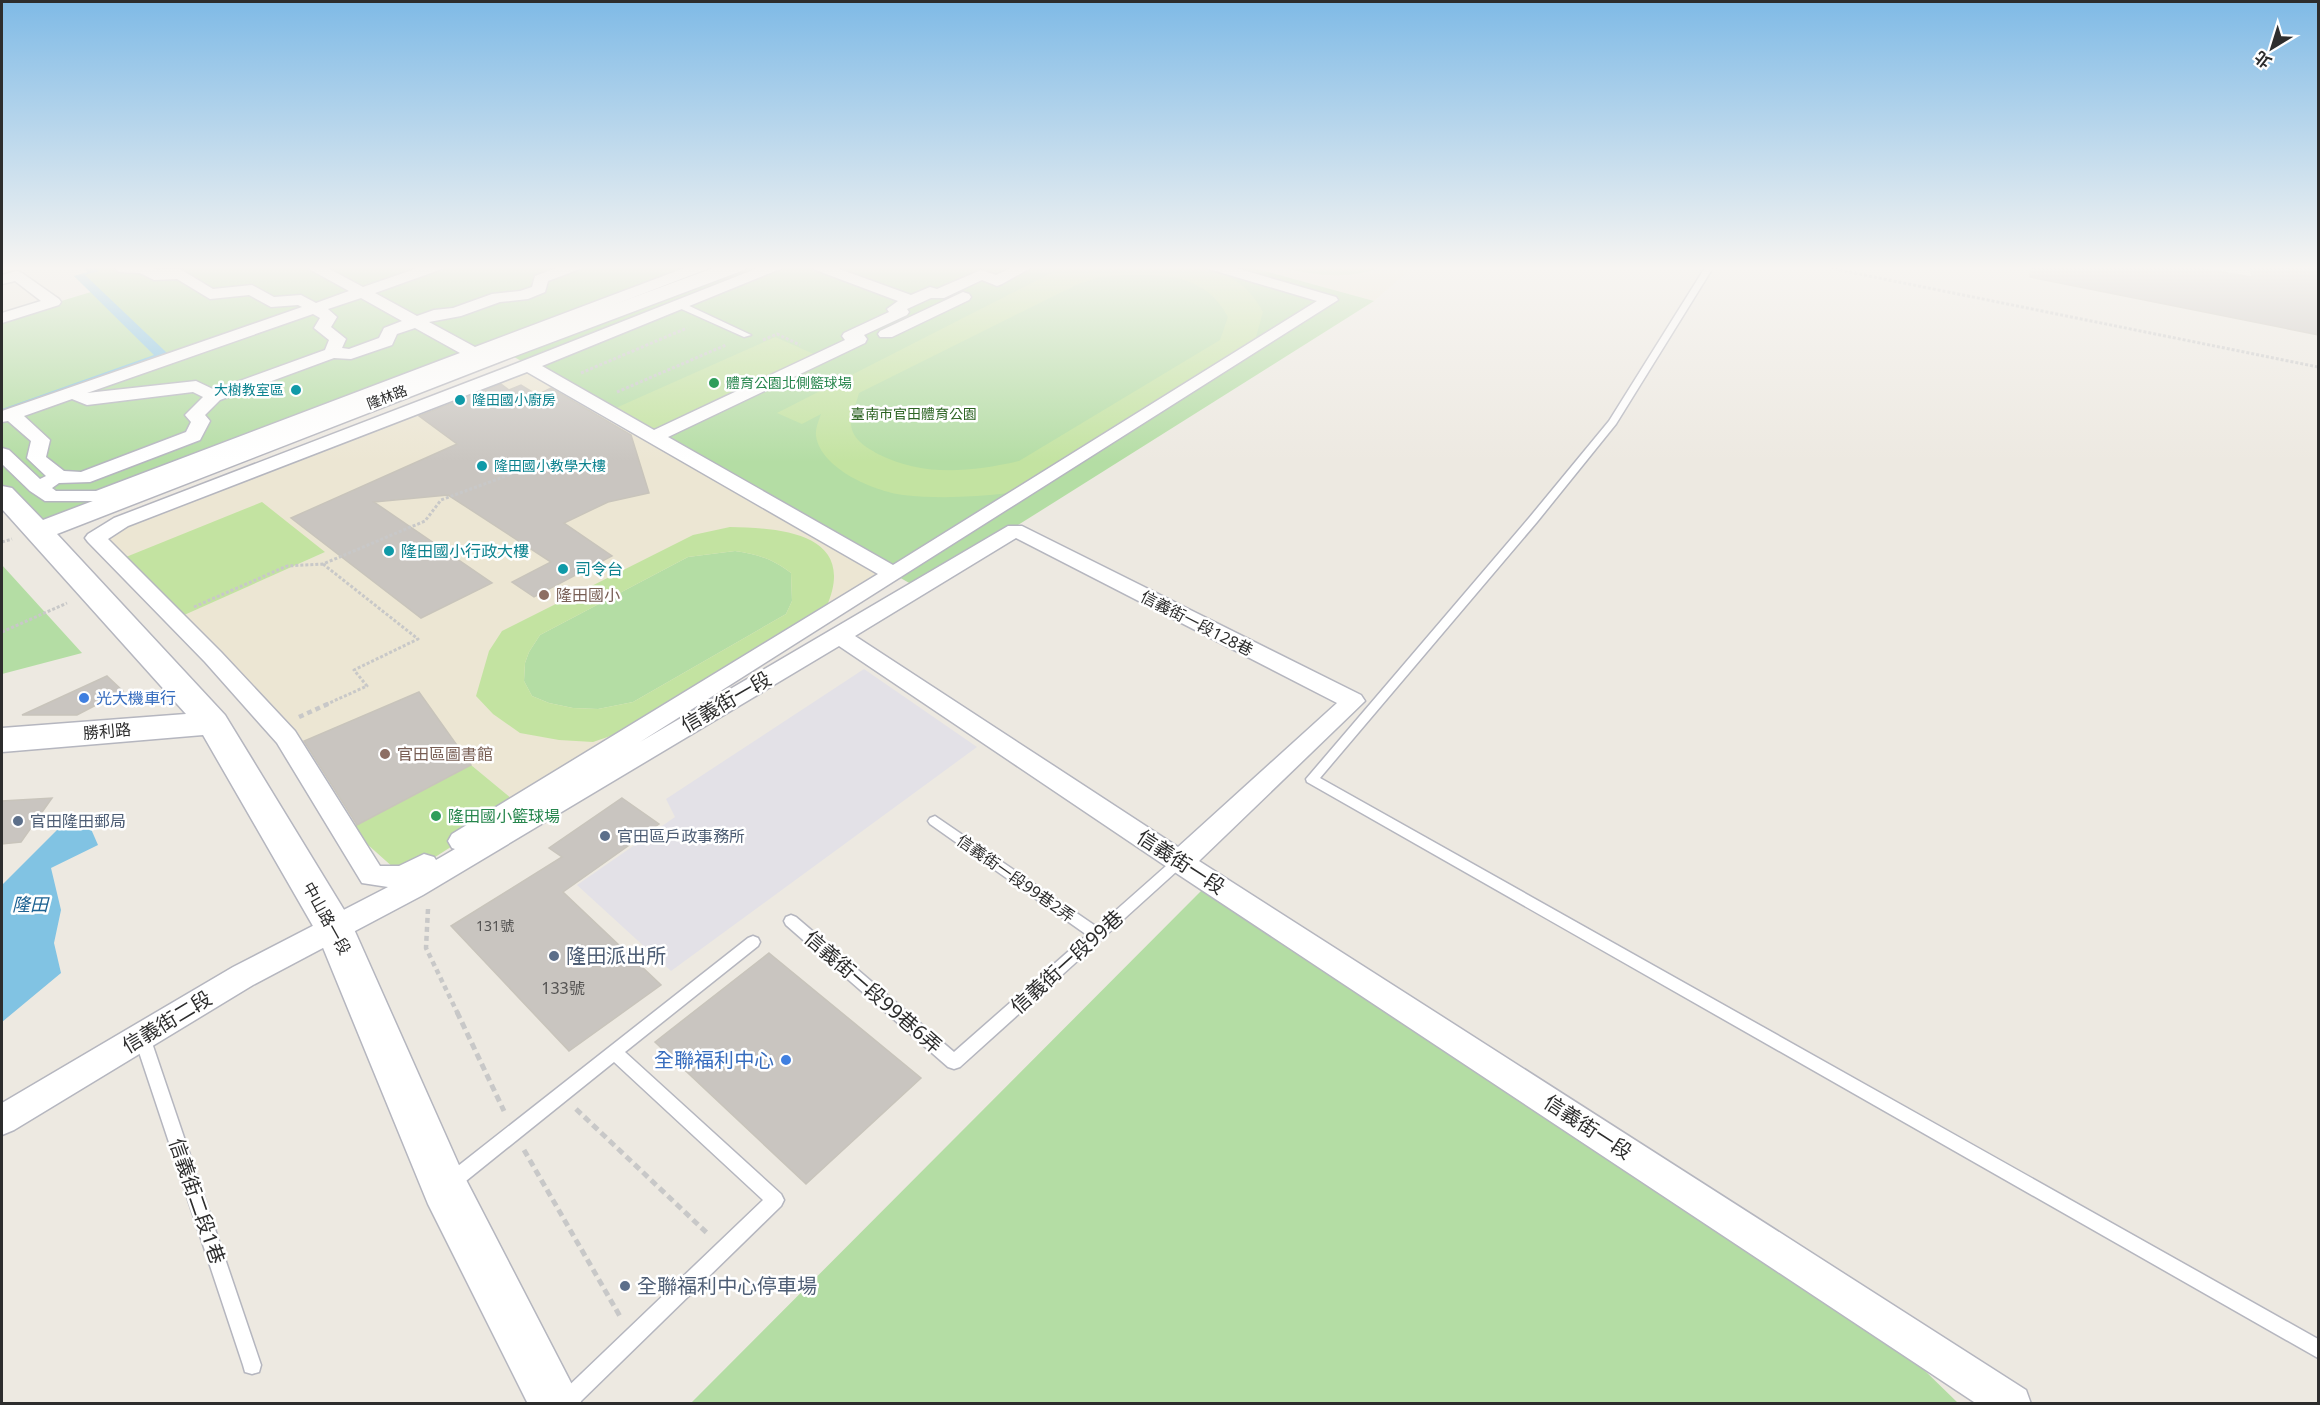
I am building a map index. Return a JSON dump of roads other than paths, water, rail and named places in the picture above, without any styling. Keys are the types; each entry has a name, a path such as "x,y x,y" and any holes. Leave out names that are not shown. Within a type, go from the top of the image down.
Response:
{"street":[{"path":"6,415 247,332"},
{"path":"327,332 338,339 332,354"},
{"path":"37,487 59,477 83,478 194,436 201,421 194,415 214,396 332,354 351,354 360,351 386,341 390,332"},
{"path":"435,332 473,353"},
{"path":"2,454 37,487 52,497 98,496 529,332"},
{"name":"隆林路","path":"39,531 560,332"},
{"path":"611,332 121,522 95,538 213,657 286,737 372,876 404,877 1280,332"},
{"path":"859,332 850,336 867,343 891,332"},
{"path":"654,437 860,339"},
{"path":"528,365 892,574"},
{"path":"70,393 87,400 196,386 214,396"},
{"path":"6,415 40,440 36,458 59,477"},
{"name":"中山路一段","path":"2,494 39,531 213,723 335,929 445,1188 556,1404"},
{"name":"信義街一段128巷","path":"839,636 1015,530 1353,701 1180,862"},
{"name":"信義街一段","path":"335,929 423,881 839,636 1180,862 2012,1404"},
{"name":"勝利路","path":"2,740 213,723"},
{"name":"信義街二段","path":"2,1120 243,976 335,929"}],"lane":[{"path":"740,332 747,335"},
{"path":"1669,332 1613,422 1533,520 1312,779 2319,1349"},
{"name":"信義街一段99巷2弄","path":"935,821 1098,935"},
{"name":"信義街一段99巷","path":"954,1062 1180,862"},
{"name":"信義街一段99巷6弄","path":"791,921 954,1062"},
{"path":"445,1188 753,942"},
{"name":"信義街二段1巷","path":"142,1037 252,1365"},
{"path":"564,1404 775,1200 614,1052"}],"water":[{"path":"130,332 144,332 167,353 2,412 2,409 154,355"},
{"name":"隆田","path":"63,824 91,829 98,845 51,868 61,910 54,943 61,973 2,1022 2,885"}],"place":[{"name":"體育公園北側籃球場","path":"714,383"},
{"name":"大樹教室區","path":"296,390"},
{"name":"隆田國小廚房","path":"460,400"},
{"name":"隆田國小教學大樓","path":"482,466"},
{"name":"隆田國小行政大樓","path":"389,551"},
{"name":"司令台","path":"563,569"},
{"name":"隆田國小","path":"544,595"},
{"name":"光大機車行","path":"84,698"},
{"name":"官田區圖書館","path":"385,754"},
{"name":"隆田國小籃球場","path":"436,816"},
{"name":"官田隆田郵局","path":"18,821"},
{"name":"官田區戶政事務所","path":"605,836"},
{"name":"隆田派出所","path":"554,956"},
{"name":"全聯福利中心","path":"786,1060"},
{"name":"全聯福利中心停車場","path":"625,1286"}],"park label":[{"name":"臺南市官田體育公園","path":"914,414"}]}
